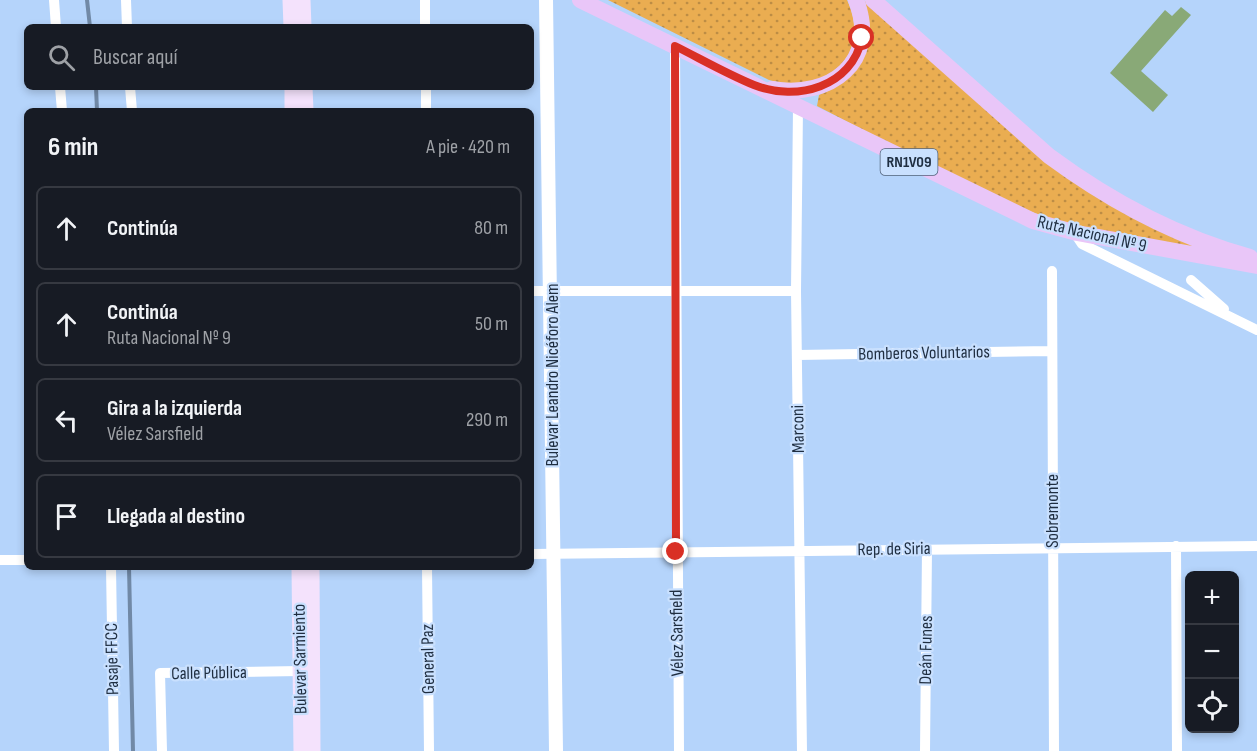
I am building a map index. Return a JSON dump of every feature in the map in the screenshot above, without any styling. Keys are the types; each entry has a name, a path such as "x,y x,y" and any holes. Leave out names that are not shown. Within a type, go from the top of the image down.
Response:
{"main road":[{"path":"290,0 291,24"},
{"path":"303,0 304,24"},
{"name":"Ruta Nacional Nº 9","path":"580,0 1033,221 1074,232 1257,266"},
{"path":"600,0 651,35"},
{"name":"RN1V09","path":"756,86 786,91 810,90 830,84 843,73 858,53 862,38 861,17 856,0"},
{"name":"Ruta Nacional Nº 9","path":"873,0 1050,156 1079,178 1157,222 1208,243 1257,259"},
{"name":"Bulevar Sarmiento","path":"298,570 301,751"},
{"name":"Bulevar Sarmiento","path":"312,570 313,751"}],"street":[{"path":"54,0 56,24"},
{"path":"126,0 127,24"},
{"path":"425,0 425,24"},
{"name":"Bulevar Leandro Nicéforo Alem","path":"546,0 552,291 552,554 556,751"},
{"name":"Vélez Sarsfield","path":"675,46 676,552 679,751"},
{"path":"60,90 62,108"},
{"path":"130,90 132,108"},
{"path":"426,90 426,108"},
{"name":"Marconi","path":"798,107 796,291 802,751"},
{"path":"1074,232 1082,244 1257,330"},
{"name":"Sobremonte","path":"1052,271 1054,751"},
{"path":"1191,280 1235,319"},
{"path":"534,291 675,293 796,291"},
{"name":"Bomberos Voluntarios","path":"797,355 1051,351"},
{"path":"1176,546 1177,751"},
{"name":"Rep. de Siria","path":"534,554 1257,546"},
{"name":"Deán Funes","path":"925,751 927,549"},
{"path":"0,560 24,560"},
{"name":"Pasaje FFCC","path":"111,570 114,751"},
{"name":"General Paz","path":"427,570 429,751"},
{"name":"Calle Pública","path":"162,751 160,673 300,671"}],"shaded area":[{"path":"608,0 847,0 854,20 854,39 849,54 839,67 825,76 808,82 789,83 769,80"},
{"path":"865,1 1055,167 1240,260 1065,224 996,199 817,106 819,95 830,90 869,21"}],"building":[{"path":"1181,7 1191,15 1141,71 1168,95 1153,112 1110,73 1165,10 1172,16"}],"railway":[{"path":"87,0 90,24"},
{"path":"96,90 97,108"},
{"path":"129,570 133,751"}],"route":[{"path":"676,552 675,46 756,86 800,92 820,88 836,80 849,67 858,53 862,38"}]}
